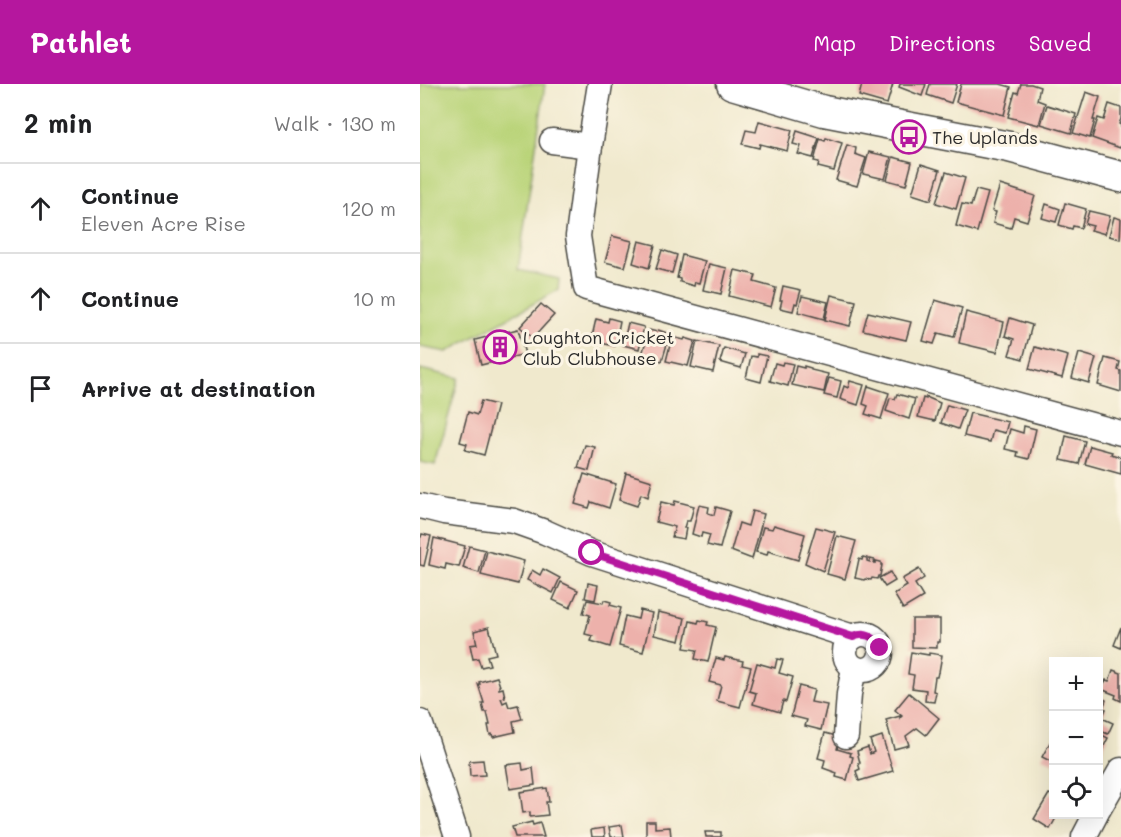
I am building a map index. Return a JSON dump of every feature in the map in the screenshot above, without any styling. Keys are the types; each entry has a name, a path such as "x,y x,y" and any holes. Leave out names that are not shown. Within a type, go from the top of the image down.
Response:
{"main road":[{"path":"732,84 824,111 1009,147 1121,177"}],"street":[{"path":"600,84 578,236 586,288 1121,433"},
{"path":"552,141 590,146"},
{"path":"420,506 444,513 514,521 592,553 853,637 845,647 844,653 854,668 849,694 846,736"},
{"path":"420,722 457,837"},
{"path":"1103,801 1121,770"},
{"path":"1084,837 1093,819"}],"green space":[{"path":"420,84 545,84 518,270 559,279 558,290 447,352 420,347"},
{"path":"420,369 459,378 435,465 420,462"}],"building":[{"path":"862,84 893,84 887,104 859,96"},
{"path":"900,84 926,84 922,96 899,87"},
{"path":"930,84 957,84 951,103 927,95"},
{"path":"961,84 1000,84 1011,87 1004,115 956,102"},
{"path":"1021,84 1040,87 1037,100 1045,103 1039,125 1008,117 1015,92 1018,93"},
{"path":"1086,92 1100,97 1090,138 1073,133"},
{"path":"1109,104 1121,108 1120,148 1092,138 1098,118 1104,120"},
{"path":"1047,105 1076,114 1071,133 1041,124"},
{"path":"759,121 792,130 787,151 760,144 759,148 742,144 746,130 756,132"},
{"path":"797,131 819,138 813,158 798,154 801,146 793,144"},
{"path":"826,138 842,143 834,171 818,167 819,162 814,161 820,139 825,141"},
{"path":"847,145 856,148 855,154 866,158 857,186 836,180"},
{"path":"869,152 891,157 885,179 863,174"},
{"path":"893,157 912,162 906,185 887,180"},
{"path":"921,164 940,170 931,200 912,194"},
{"path":"946,172 965,178 956,209 936,203"},
{"path":"1000,185 1035,196 1027,221 1014,217 1011,228 993,223 996,212 992,211"},
{"path":"976,190 988,193 977,232 956,226 962,204 971,206"},
{"path":"1065,203 1086,209 1081,228 1073,226 1072,229 1059,225"},
{"path":"1046,204 1060,209 1056,222 1042,218"},
{"path":"1089,211 1110,216 1105,234 1091,230 1093,226 1085,224"},
{"path":"1114,217 1121,219 1120,239 1109,236"},
{"path":"612,236 632,241 625,267 605,262"},
{"path":"639,241 655,245 649,268 633,263"},
{"path":"662,250 677,255 672,273 656,269"},
{"path":"682,255 705,261 699,283 695,282 694,286 680,282 677,278"},
{"path":"709,264 727,268 721,294 703,290"},
{"path":"735,270 756,275 754,282 776,288 771,307 729,296"},
{"path":"783,286 801,290 793,311 780,308"},
{"path":"831,295 856,301 850,326 825,320"},
{"path":"802,296 828,302 824,319 798,312"},
{"path":"935,300 962,308 954,337 938,333 934,344 923,341"},
{"path":"541,304 554,315 533,338 520,327"},
{"path":"868,312 911,322 906,340 863,330"},
{"path":"966,312 1004,322 997,352 959,343"},
{"path":"609,318 620,321 615,346 591,341 596,319 608,322"},
{"path":"1010,318 1032,325 1023,359 1009,355 1014,339 1005,336"},
{"path":"628,323 644,327 639,349 623,345"},
{"name":"Loughton Cricket Club Clubhouse","path":"518,329 525,354 481,365 475,340"},
{"path":"649,330 670,334 662,361 642,355"},
{"path":"672,337 695,341 688,366 666,361"},
{"path":"697,341 719,346 713,372 691,367"},
{"path":"1035,347 1068,356 1062,378 1029,369"},
{"path":"724,348 745,354 741,368 720,362"},
{"path":"1079,353 1096,358 1089,383 1072,378"},
{"path":"757,354 767,356 761,382 746,378 751,356 757,357"},
{"path":"1105,358 1120,362 1118,370 1121,371 1121,392 1098,385"},
{"path":"783,362 793,364 788,386 770,381 775,363 782,365"},
{"path":"796,366 804,368 804,366 828,374 824,392 792,385"},
{"path":"829,378 841,381 837,398 824,395"},
{"path":"850,381 864,385 858,405 840,399 844,386 848,388"},
{"path":"868,386 889,393 881,419 865,414 868,406 863,404"},
{"path":"897,394 915,399 909,419 886,411 890,398 895,399"},
{"path":"926,397 940,403 935,421 918,417 923,398 926,399"},
{"path":"481,401 497,405 484,455 465,450 467,444 460,442 468,412 477,415"},
{"path":"947,405 965,410 958,429 941,423"},
{"path":"970,413 1008,422 1005,433 993,430 990,442 964,436"},
{"path":"1024,426 1036,429 1029,459 1017,456 1018,452 1005,449 1010,429 1023,433"},
{"path":"1066,436 1085,441 1079,464 1061,460"},
{"path":"585,445 595,447 589,471 578,468"},
{"path":"1090,446 1121,457 1121,474 1085,464"},
{"path":"626,473 652,481 648,497 641,494 637,506 619,500"},
{"path":"584,474 616,484 609,508 591,502 589,508 575,504"},
{"path":"675,501 694,506 690,521 686,521 684,539 672,537 675,527 656,522 661,502 674,505"},
{"path":"699,505 709,507 708,513 714,515 716,507 730,511 720,548 707,545 710,535 702,533 701,537 692,534"},
{"path":"752,511 764,514 752,559 731,551 739,523 748,526"},
{"path":"774,525 805,534 798,560 768,551 767,555 756,552 763,527 772,529"},
{"path":"816,527 835,532 823,571 805,563"},
{"path":"422,534 431,536 424,566 420,565 420,537"},
{"path":"837,536 856,541 845,579 827,574"},
{"path":"434,538 465,546 459,567 446,564 445,569 429,565"},
{"path":"469,546 485,550 479,573 463,568"},
{"path":"487,551 524,561 518,584 481,575"},
{"path":"863,557 870,562 870,559 875,560 874,563 881,562 880,576 877,579 855,578 859,559 862,560"},
{"path":"543,569 560,578 553,593 527,580 532,570 540,575"},
{"path":"919,569 924,578 915,584 923,597 903,609 894,594 907,586 902,579"},
{"path":"890,572 895,581 885,587 879,578"},
{"path":"561,582 578,590 570,608 553,600"},
{"path":"588,583 598,585 595,600 585,598"},
{"path":"587,600 603,603 604,600 611,602 610,605 621,608 610,647 591,641 593,636 585,634 590,615 583,613"},
{"path":"640,610 652,613 643,652 619,646 625,616 638,619"},
{"path":"658,612 685,618 680,641 654,635"},
{"path":"912,619 940,619 940,642 937,642 937,648 912,647"},
{"path":"699,620 716,627 708,662 695,659 697,650 684,648 690,621 698,623"},
{"path":"489,627 496,654 487,656 490,665 481,667 478,658 473,659 470,645 477,644 474,631"},
{"path":"1121,627 1121,648 1114,645"},
{"path":"911,652 942,655 939,672 935,677 934,702 925,701 926,690 912,688 914,675 908,674"},
{"path":"725,657 743,661 742,665 751,667 740,707 717,701 721,685 709,682 716,658 724,660"},
{"path":"777,659 783,660 779,673 793,677 786,702 783,701 780,712 753,704 756,693 749,691 757,663 775,668"},
{"path":"1113,670 1121,673 1121,701 1115,698 1116,695 1103,690 1106,680 1109,681"},
{"path":"497,677 499,689 503,688 505,697 501,698 503,703 507,701 509,707 518,705 522,719 513,721 515,732 493,737 492,734 490,735 487,712 484,712 482,703 484,703 478,684"},
{"path":"799,686 814,690 811,702 827,705 821,730 805,726 807,720 791,716"},
{"path":"909,693 939,718 926,735 917,728 906,736 909,745 894,749 886,720 902,716 895,710"},
{"path":"1103,718 1113,723 1108,734 1103,732"},
{"path":"825,733 840,737 837,749 851,753 850,756 853,757 847,780 836,777 837,773 823,768 825,760 818,758"},
{"path":"882,736 893,771 859,781 856,771 860,769 857,751 868,747 870,754 874,752 870,740"},
{"path":"1103,736 1108,738 1103,748"},
{"path":"1049,744 1049,760 1042,757"},
{"path":"483,760 485,775 470,776 469,761"},
{"path":"522,763 523,770 533,768 535,785 510,789 506,765"},
{"path":"547,788 548,815 530,817 530,812 523,813 520,792"},
{"path":"1049,794 1049,819 1055,819 1050,829 1034,819"},
{"path":"646,821 655,821 655,828 670,827 671,837 646,837"},
{"path":"532,822 533,825 540,823 544,837 515,837 512,827"},
{"path":"622,825 624,837 611,837 609,827"},
{"path":"604,828 605,837 592,837 591,830"},
{"path":"705,832 721,832 721,837 706,837"}],"place":[{"name":"The Uplands","path":"909,137"},
{"name":"Loughton Cricket Club Clubhouse","path":"500,347"}],"route":[{"path":"592,553 853,637 870,635 880,648"}]}
